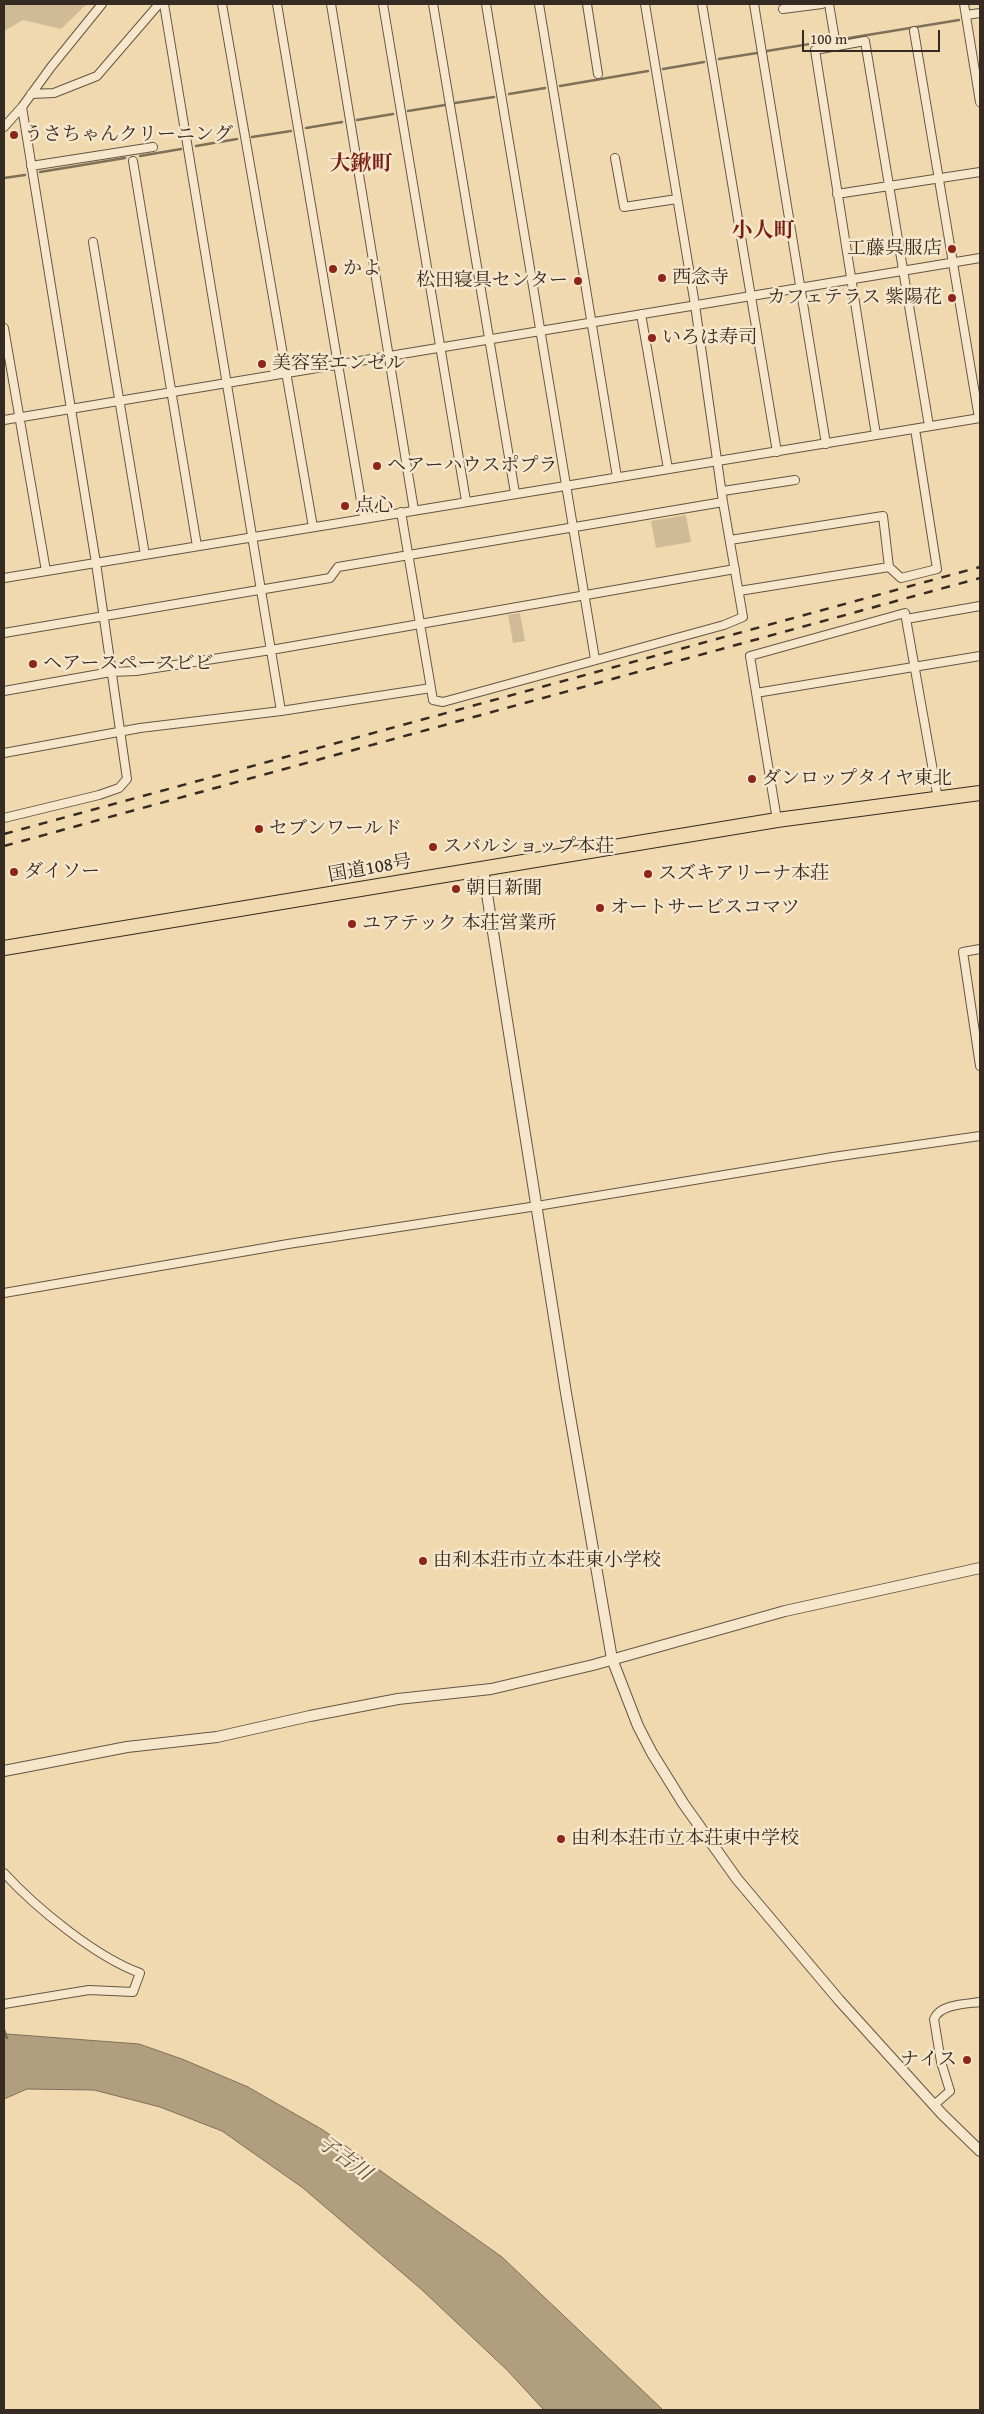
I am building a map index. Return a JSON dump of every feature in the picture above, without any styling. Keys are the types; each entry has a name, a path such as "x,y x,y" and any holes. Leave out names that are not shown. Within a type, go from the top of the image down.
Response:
{"highway":[{"name":"国道108号","path":"4,948 777,820 980,793"}],"street":[{"path":"4,127 22,107 102,4"},
{"path":"31,94 54,93 97,76 159,4"},
{"path":"164,4 253,538 259,589 281,711"},
{"path":"222,4 313,527"},
{"path":"277,4 364,518"},
{"path":"330,4 414,510"},
{"path":"383,4 466,501"},
{"path":"433,4 515,493"},
{"path":"486,4 595,659"},
{"path":"539,4 617,477"},
{"path":"587,4 598,74"},
{"path":"401,512 433,700 443,702 724,625 743,617 723,502 719,460 695,305 645,4"},
{"path":"702,4 777,452"},
{"path":"754,4 802,288 826,444"},
{"path":"783,9 822,4"},
{"path":"829,4 836,46"},
{"path":"964,4 980,100"},
{"path":"966,15 980,12"},
{"path":"4,578 980,418 914,31"},
{"path":"876,435 814,50 865,41 929,426"},
{"path":"4,818 99,795 119,788 127,779 122,732 111,672 96,563 22,107"},
{"path":"31,166 153,147"},
{"path":"615,158 624,207 677,198"},
{"path":"133,161 197,546"},
{"path":"837,194 980,172"},
{"path":"93,242 146,554"},
{"path":"4,420 980,258"},
{"path":"641,314 668,469"},
{"path":"4,328 46,571"},
{"path":"730,540 883,516 890,567 902,578 937,568 915,428"},
{"path":"723,491 796,480"},
{"path":"4,633 330,578 338,567 723,502"},
{"path":"739,591 890,567"},
{"path":"4,691 111,672 136,671 271,650 735,569"},
{"path":"906,619 980,606"},
{"path":"777,820 750,656 905,612 938,799"},
{"path":"756,693 980,656"},
{"path":"4,753 140,728 281,711 431,688"},
{"path":"483,869 612,1660 638,1726 652,1753 710,1843 737,1880 839,2000 934,2105 980,2151"},
{"path":"980,949 963,952 980,1066"},
{"path":"971,1005 980,1004"},
{"path":"4,1293 249,1250 537,1206 833,1156 980,1136"},
{"path":"4,1771 127,1747 217,1737 398,1699 491,1689 612,1660 785,1610 980,1568"},
{"path":"4,1874 44,1911 91,1946 126,1968 140,1973 133,1992 89,1990 4,2004"},
{"path":"934,2105 950,2091 941,2062 934,2019 936,2014 948,2007 980,2002"}],"shaded area":[{"path":"4,4 87,4 61,29 23,20 4,31"},
{"path":"686,515 691,542 656,548 651,521"},
{"path":"520,613 525,641 513,643 508,615"}],"water":[{"name":"子吉川","path":"7,2034 139,2044 182,2059 248,2087 323,2130 502,2257 663,2410 544,2410 507,2370 421,2289 303,2188 222,2131 160,2107 94,2090 27,2089 4,2099 4,2037"}],"waterway":[{"path":"843,39 959,20"},
{"path":"767,51 828,41"},
{"path":"719,59 757,53"},
{"path":"663,69 704,62"},
{"path":"560,86 648,71"},
{"path":"509,94 545,88"},
{"path":"455,103 494,97"},
{"path":"408,111 445,105"},
{"path":"357,120 393,114"},
{"path":"306,128 342,122"},
{"path":"252,137 291,131"},
{"path":"196,146 237,139"},
{"path":"140,156 181,149"},
{"path":"40,172 125,158"},
{"path":"4,178 25,175"},
{"path":"4,2030 7,2038"}],"railway":[{"path":"4,834 980,567"},
{"path":"4,846 980,578"}],"place":[{"name":"うさちゃんクリーニング","path":"14,135"},
{"name":"工藤呉服店","path":"952,249"},
{"name":"かよ","path":"333,269"},
{"name":"西念寺","path":"662,278"},
{"name":"松田寝具センター","path":"578,281"},
{"name":"カフェテラス 紫陽花","path":"952,298"},
{"name":"いろは寿司","path":"652,338"},
{"name":"美容室エンゼル","path":"262,364"},
{"name":"ヘアーハウスポプラ","path":"377,466"},
{"name":"点心","path":"345,506"},
{"name":"ヘアースペースビビ","path":"33,664"},
{"name":"ダンロップタイヤ東北","path":"752,779"},
{"name":"セブンワールド","path":"259,829"},
{"name":"スバルショップ本荘","path":"433,847"},
{"name":"ダイソー","path":"14,872"},
{"name":"スズキアリーナ本荘","path":"648,874"},
{"name":"朝日新聞","path":"456,889"},
{"name":"オートサービスコマツ","path":"600,908"},
{"name":"ユアテック 本荘営業所","path":"352,924"},
{"name":"由利本荘市立本荘東小学校","path":"423,1561"},
{"name":"由利本荘市立本荘東中学校","path":"561,1839"},
{"name":"ナイス","path":"967,2060"}],"district":[{"name":"大鍬町","path":"361,165"},
{"name":"小人町","path":"763,232"}]}
